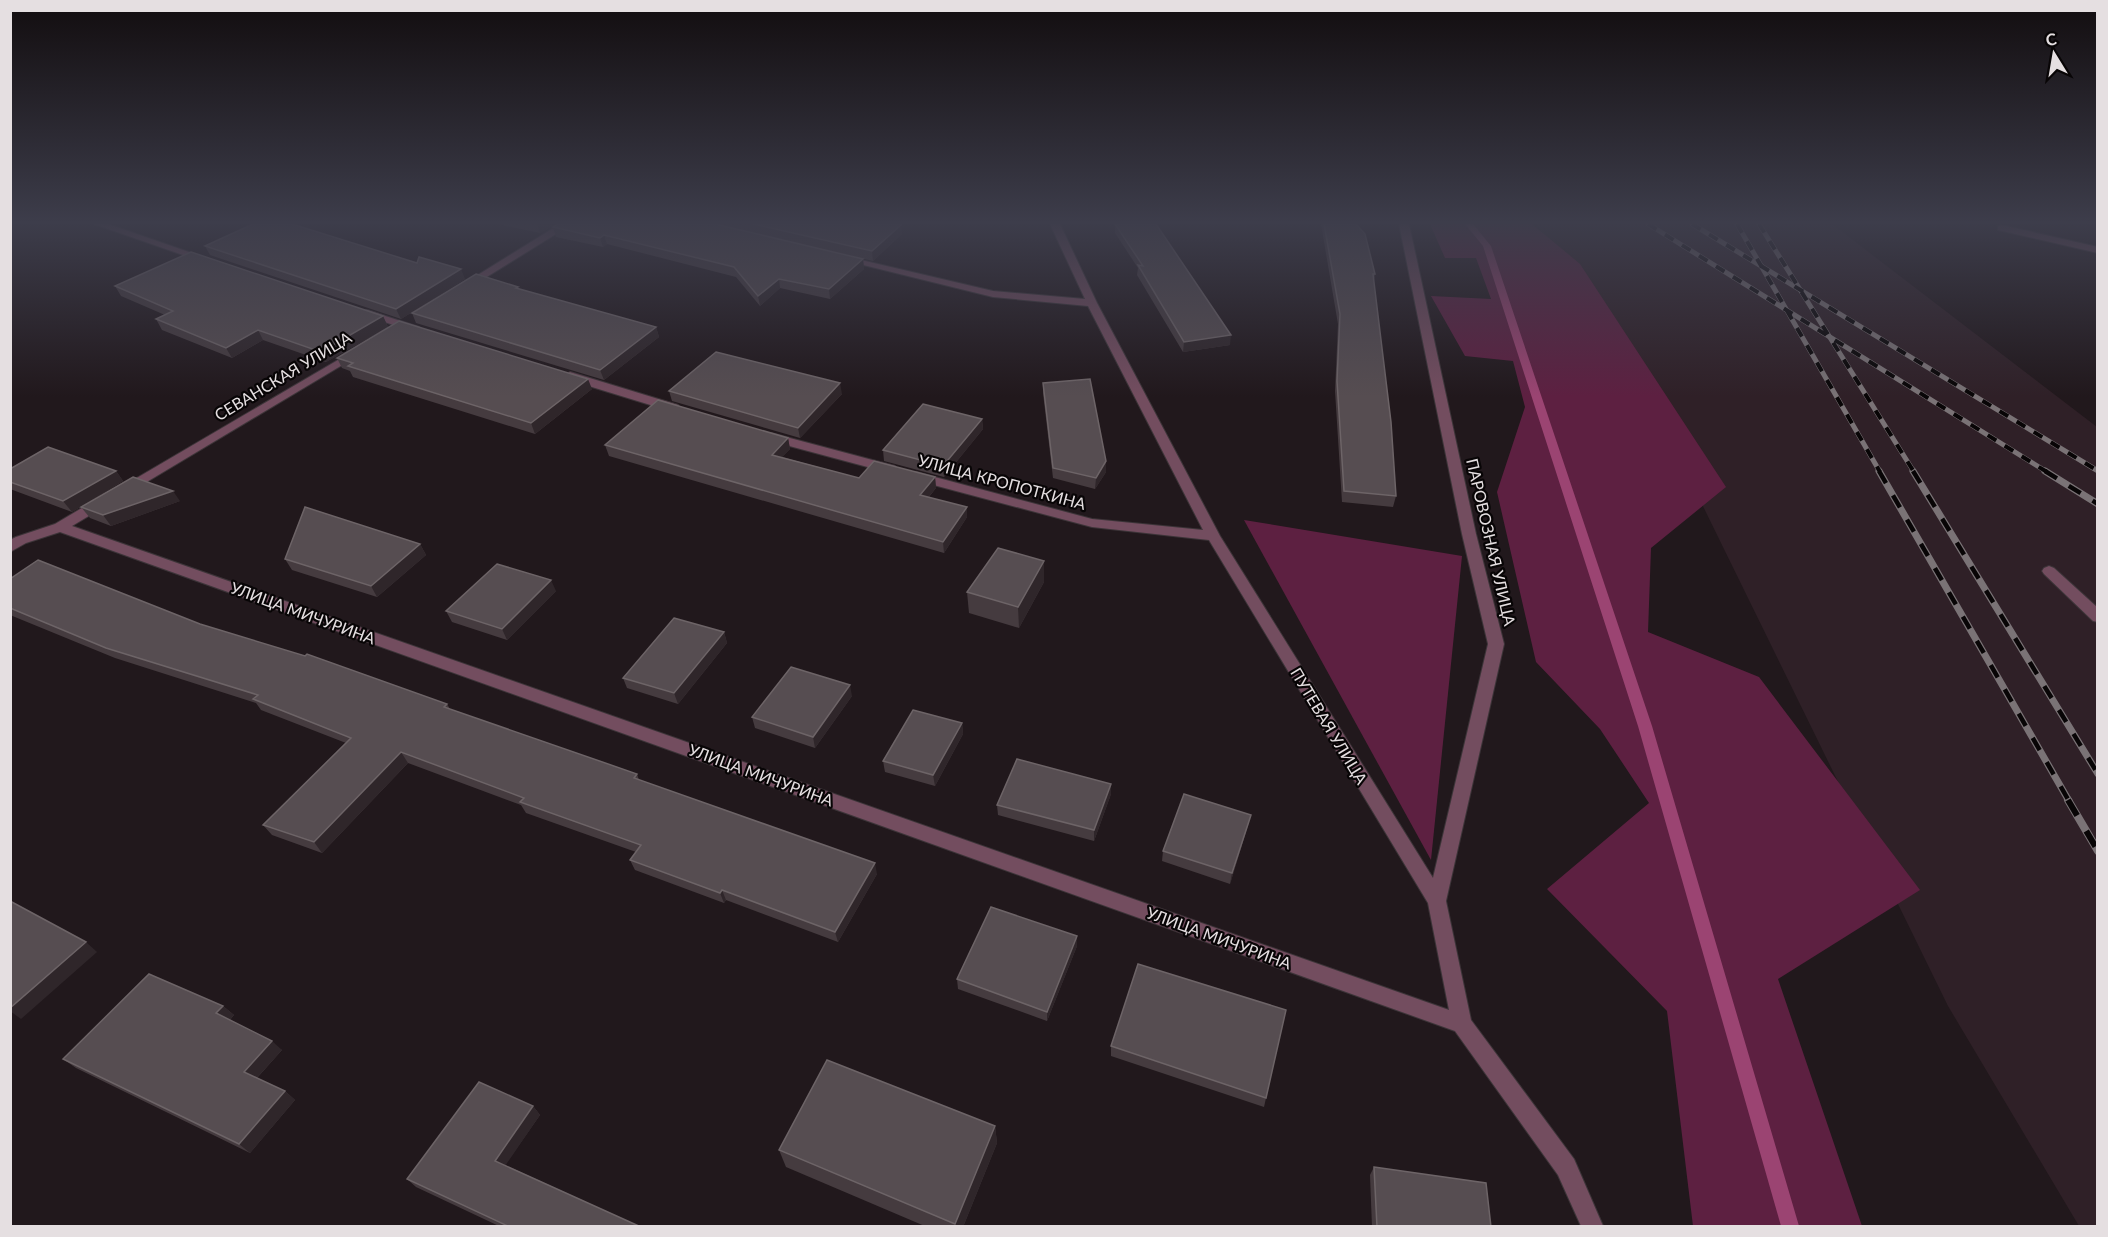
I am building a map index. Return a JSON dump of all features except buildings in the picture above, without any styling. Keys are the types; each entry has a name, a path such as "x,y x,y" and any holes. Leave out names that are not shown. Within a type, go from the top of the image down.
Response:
{"street":[{"path":"450,295 472,282"},
{"path":"941,282 993,294 1092,303"},
{"name":"ПУТЕВАЯ УЛИЦА","path":"1082,282 1213,536 1437,901 1462,1024 1566,1167 1592,1227"},
{"name":"ПАРОВОЗНАЯ УЛИЦА","path":"1416,282 1469,534 1496,644 1437,901"},
{"path":"357,310 397,328 424,332"},
{"path":"397,328 421,313"},
{"name":"СЕВАНСКАЯ УЛИЦА","path":"10,547 21,540 60,527 362,349"},
{"path":"559,373 682,410"},
{"name":"УЛИЦА КРОПОТКИНА","path":"761,434 1092,523 1213,536"},
{"name":"УЛИЦА МИЧУРИНА","path":"60,527 1462,1024"},
{"path":"2049,571 2097,617"}],"shaded area":[{"path":"1485,282 1592,282 1726,487 1651,548 1648,632 1759,677 1920,890 1778,979 1862,1226 1693,1226 1667,1011 1547,889 1649,803 1600,729 1536,662 1497,492 1525,407 1513,361 1465,356 1431,296 1491,299"},
{"path":"1580,282 1907,282 2097,427 2097,1226 2079,1226 1948,1006 1647,392"},
{"path":"1244,520 1462,556 1431,860"}],"waterway":[{"path":"1499,282 1645,726 1790,1226"}],"railway":[{"path":"1741,282 1787,310"},
{"path":"1770,282 1787,310"},
{"path":"1787,282 1800,290"},
{"path":"1795,282 1800,290"},
{"path":"1800,290 2098,471"},
{"path":"1800,290 1830,337"},
{"path":"1787,310 1830,337"},
{"path":"1787,310 1880,472"},
{"path":"1830,337 2047,472"},
{"path":"1830,337 1914,472"},
{"path":"1879,471 2069,801"},
{"path":"1913,471 2098,774"},
{"path":"2045,471 2098,504"},
{"path":"2068,800 2098,851"}]}
